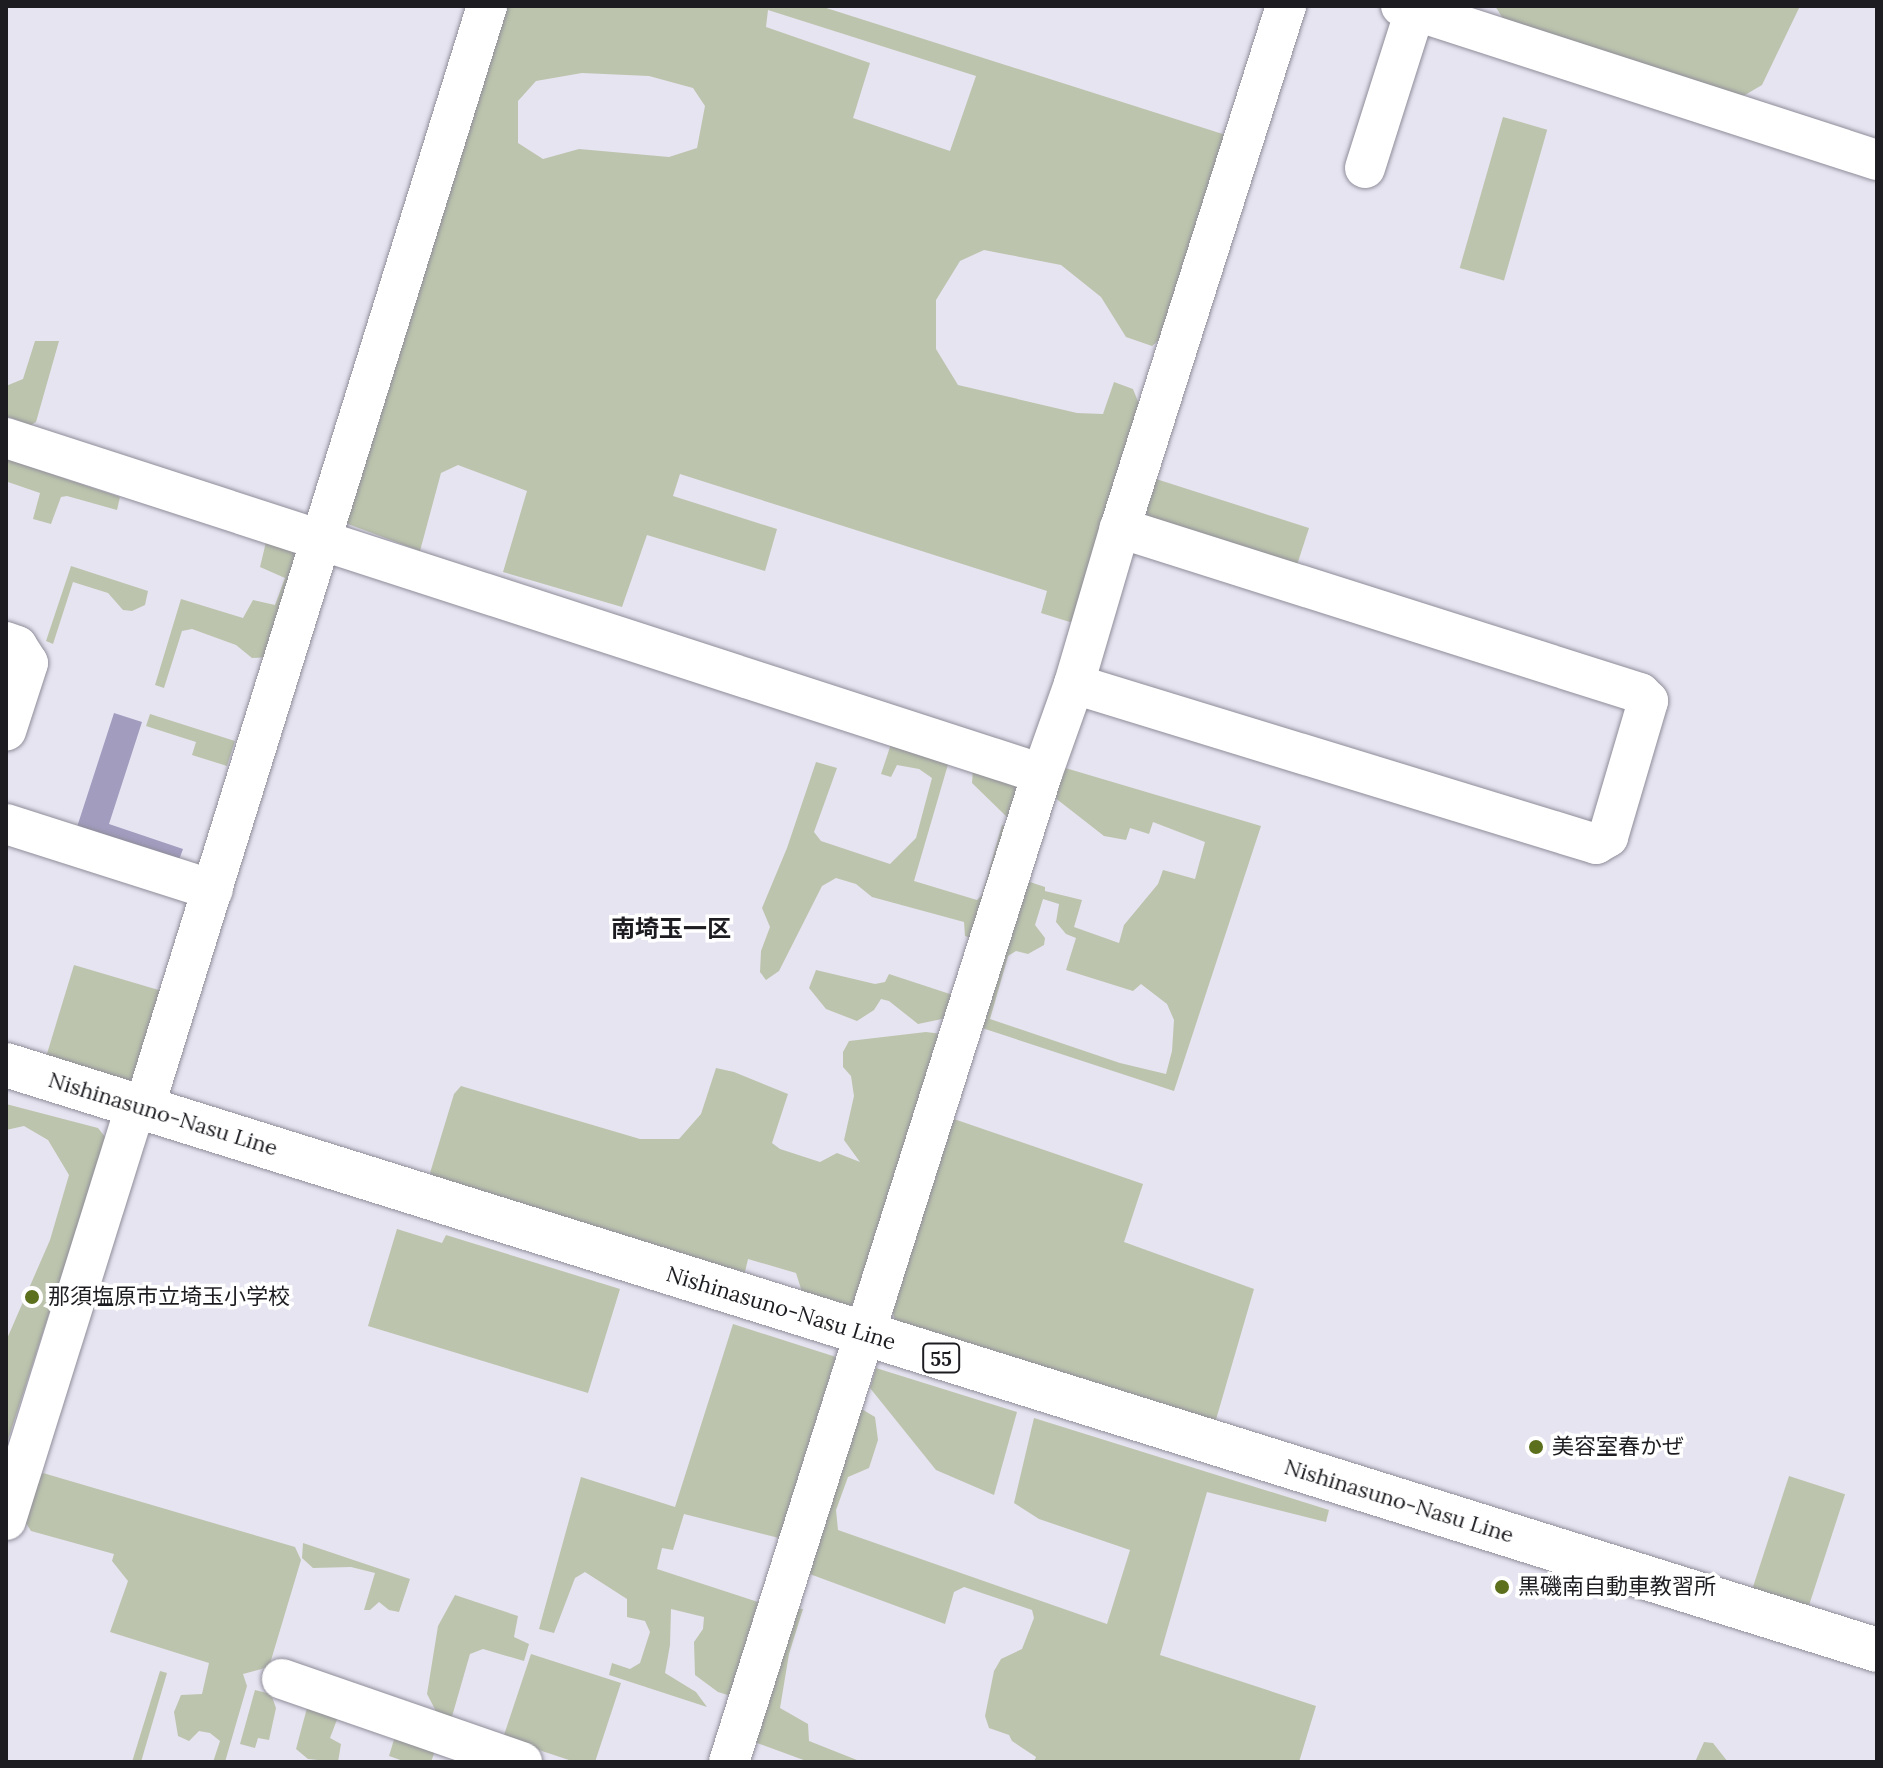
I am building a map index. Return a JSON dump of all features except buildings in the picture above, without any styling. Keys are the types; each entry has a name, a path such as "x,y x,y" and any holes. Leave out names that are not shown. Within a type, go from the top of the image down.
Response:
{"main road":[{"name":"Nishinasuno-Nasu Line","path":"6,1065 1877,1650"}],"street":[{"path":"6,1520 213,890 487,6"},
{"path":"729,1762 1042,774 1074,684 1120,528 1286,6"},
{"path":"1365,168 1408,8 1877,160"},
{"path":"6,438 1042,774"},
{"path":"1074,684 1596,844 1608,837 1648,701 1640,693 1120,528"},
{"path":"6,642 17,646 28,663 6,731"},
{"path":"6,824 213,890"},
{"path":"282,1679 522,1762"}],"green space":[{"path":"506,6 820,6 1229,136 1166,334 1152,346 1126,337 1101,297 1061,265 984,250 960,261 936,300 936,349 958,385 1077,413 1103,414 1114,382 1133,389 1141,409 1073,623 1041,613 1047,591 680,474 673,496 777,529 765,571 647,535 622,607 503,572 527,491 458,465 441,473 420,551 340,521","holes":["768,10 976,76 950,151 853,118 870,63 766,27","582,73 649,76 693,88 705,106 697,148 669,157 579,149 543,159 518,143 518,101 536,81"]},
{"path":"1495,6 1800,6 1762,85 1745,95 1726,99 1506,23"},
{"path":"1503,117 1547,130 1504,281 1460,268"},
{"path":"35,341 59,341 36,422 31,425 6,416 6,386 23,379"},
{"path":"6,459 120,497 117,510 67,496 61,497 51,524 33,519 40,493 8,482"},
{"path":"1153,478 1309,528 1296,568 1153,522 1143,510"},
{"path":"266,542 294,548 300,559 269,657 252,658 236,645 192,629 182,631 164,688 155,685 181,599 243,618 253,600 275,605 285,578 260,567"},
{"path":"71,566 148,591 145,605 132,611 123,610 108,593 73,582 53,644 46,641"},
{"path":"150,714 235,741 227,766 192,755 196,742 146,726"},
{"path":"892,741 949,761 914,881 977,900 982,895 1002,825 1009,827 973,939 965,936 964,922 872,897 856,884 836,878 822,886 779,971 766,980 760,972 761,951 770,927 762,908 787,848 816,762 837,768 814,832 821,841 890,864 916,838 932,778 919,769 897,765 891,777 881,774"},
{"path":"1062,767 1261,826 1174,1091 976,1026 1024,880 1045,887 1045,891 1082,900 1074,927 1119,943 1124,925 1158,884 1163,870 1195,879 1205,842 1153,822 1149,834 1130,828 1126,840 1104,836 1054,797","holes":["1043,899 1059,904 1056,922 1066,934 1076,938 1066,970 1133,991 1141,984 1167,1004 1174,1020 1172,1051 1166,1074 1120,1063 990,1019 1008,956 1016,951 1028,954 1044,945 1045,938 1035,925"]},
{"path":"973,769 1015,782 1020,788 1011,821 972,783"},
{"path":"74,965 162,991 137,1074 128,1082 46,1057"},
{"path":"816,970 875,984 885,982 889,974 953,995 947,1014 942,1019 918,1024 889,1001 881,999 874,1010 857,1021 826,1009 809,988"},
{"path":"926,1032 942,1034 854,1304 846,1307 802,1292 796,1273 748,1259 745,1272 703,1261 439,1182 430,1173 454,1094 461,1086 640,1139 679,1139 701,1114 716,1068 788,1094 772,1143 780,1149 820,1162 837,1153 860,1162 844,1140 854,1096 851,1076 843,1067 843,1052 849,1041"},
{"path":"6,1104 98,1128 106,1138 6,1446 6,1341 50,1240 69,1175 48,1140 24,1126 6,1130"},
{"path":"951,1118 1143,1184 1124,1242 1254,1289 1215,1423 896,1324 892,1309"},
{"path":"397,1229 442,1243 446,1235 620,1289 588,1393 368,1326"},
{"path":"733,1324 836,1357 779,1538 684,1514 673,1550 662,1548 657,1569 758,1602 731,1696 718,1692 695,1675 694,1642 703,1629 704,1617 671,1609 665,1673 696,1692 707,1707 609,1675 612,1663 630,1669 640,1663 650,1632 645,1621 627,1617 627,1599 585,1572 575,1578 554,1633 539,1629 581,1477 675,1507"},
{"path":"876,1368 1017,1412 994,1495 936,1470 870,1388"},
{"path":"860,1408 875,1417 878,1440 869,1468 848,1477 836,1510 838,1530 1107,1624 1130,1550 1039,1519 1014,1503 1034,1418 1329,1510 1326,1522 1207,1492 1160,1655 1316,1706 1299,1762 1034,1762 1036,1757 1012,1741 1009,1735 989,1728 985,1716 994,1671 1001,1659 1022,1649 1034,1618 1032,1610 964,1587 954,1592 945,1624 807,1573"},
{"path":"43,1473 295,1547 301,1560 269,1667 243,1674 247,1686 225,1762 213,1762 220,1741 210,1733 199,1731 189,1741 178,1736 174,1712 181,1695 202,1694 209,1663 110,1632 128,1581 112,1561 114,1554 31,1531 26,1523 39,1477"},
{"path":"1789,1476 1845,1494 1807,1612 1751,1594"},
{"path":"303,1543 410,1579 399,1612 389,1610 379,1602 370,1610 364,1610 375,1573 351,1567 313,1568 302,1558"},
{"path":"455,1595 518,1616 514,1637 529,1644 524,1661 483,1649 470,1654 451,1720 439,1717 427,1694 438,1626"},
{"path":"794,1608 803,1609 789,1654 780,1708 808,1724 809,1741 862,1762 809,1762 757,1743 752,1737"},
{"path":"531,1654 621,1683 595,1762 575,1762 503,1738"},
{"path":"160,1671 167,1673 141,1762 132,1762"},
{"path":"255,1690 271,1694 276,1708 269,1740 258,1738 255,1748 240,1744"},
{"path":"307,1708 338,1717 330,1738 341,1744 338,1762 308,1759 296,1749"},
{"path":"396,1733 436,1748 431,1762 406,1762 389,1756"},
{"path":"1704,1742 1713,1743 1728,1762 1695,1762"}],"shaded area":[{"path":"114,713 142,722 109,824 183,849 179,860 77,827"}],"place":[{"name":"那須塩原市立埼玉小学校","path":"32,1297"},
{"name":"美容室春かぜ","path":"1536,1447"},
{"name":"黒磯南自動車教習所","path":"1502,1587"}],"district":[{"name":"南埼玉一区","path":"671,929"}]}
